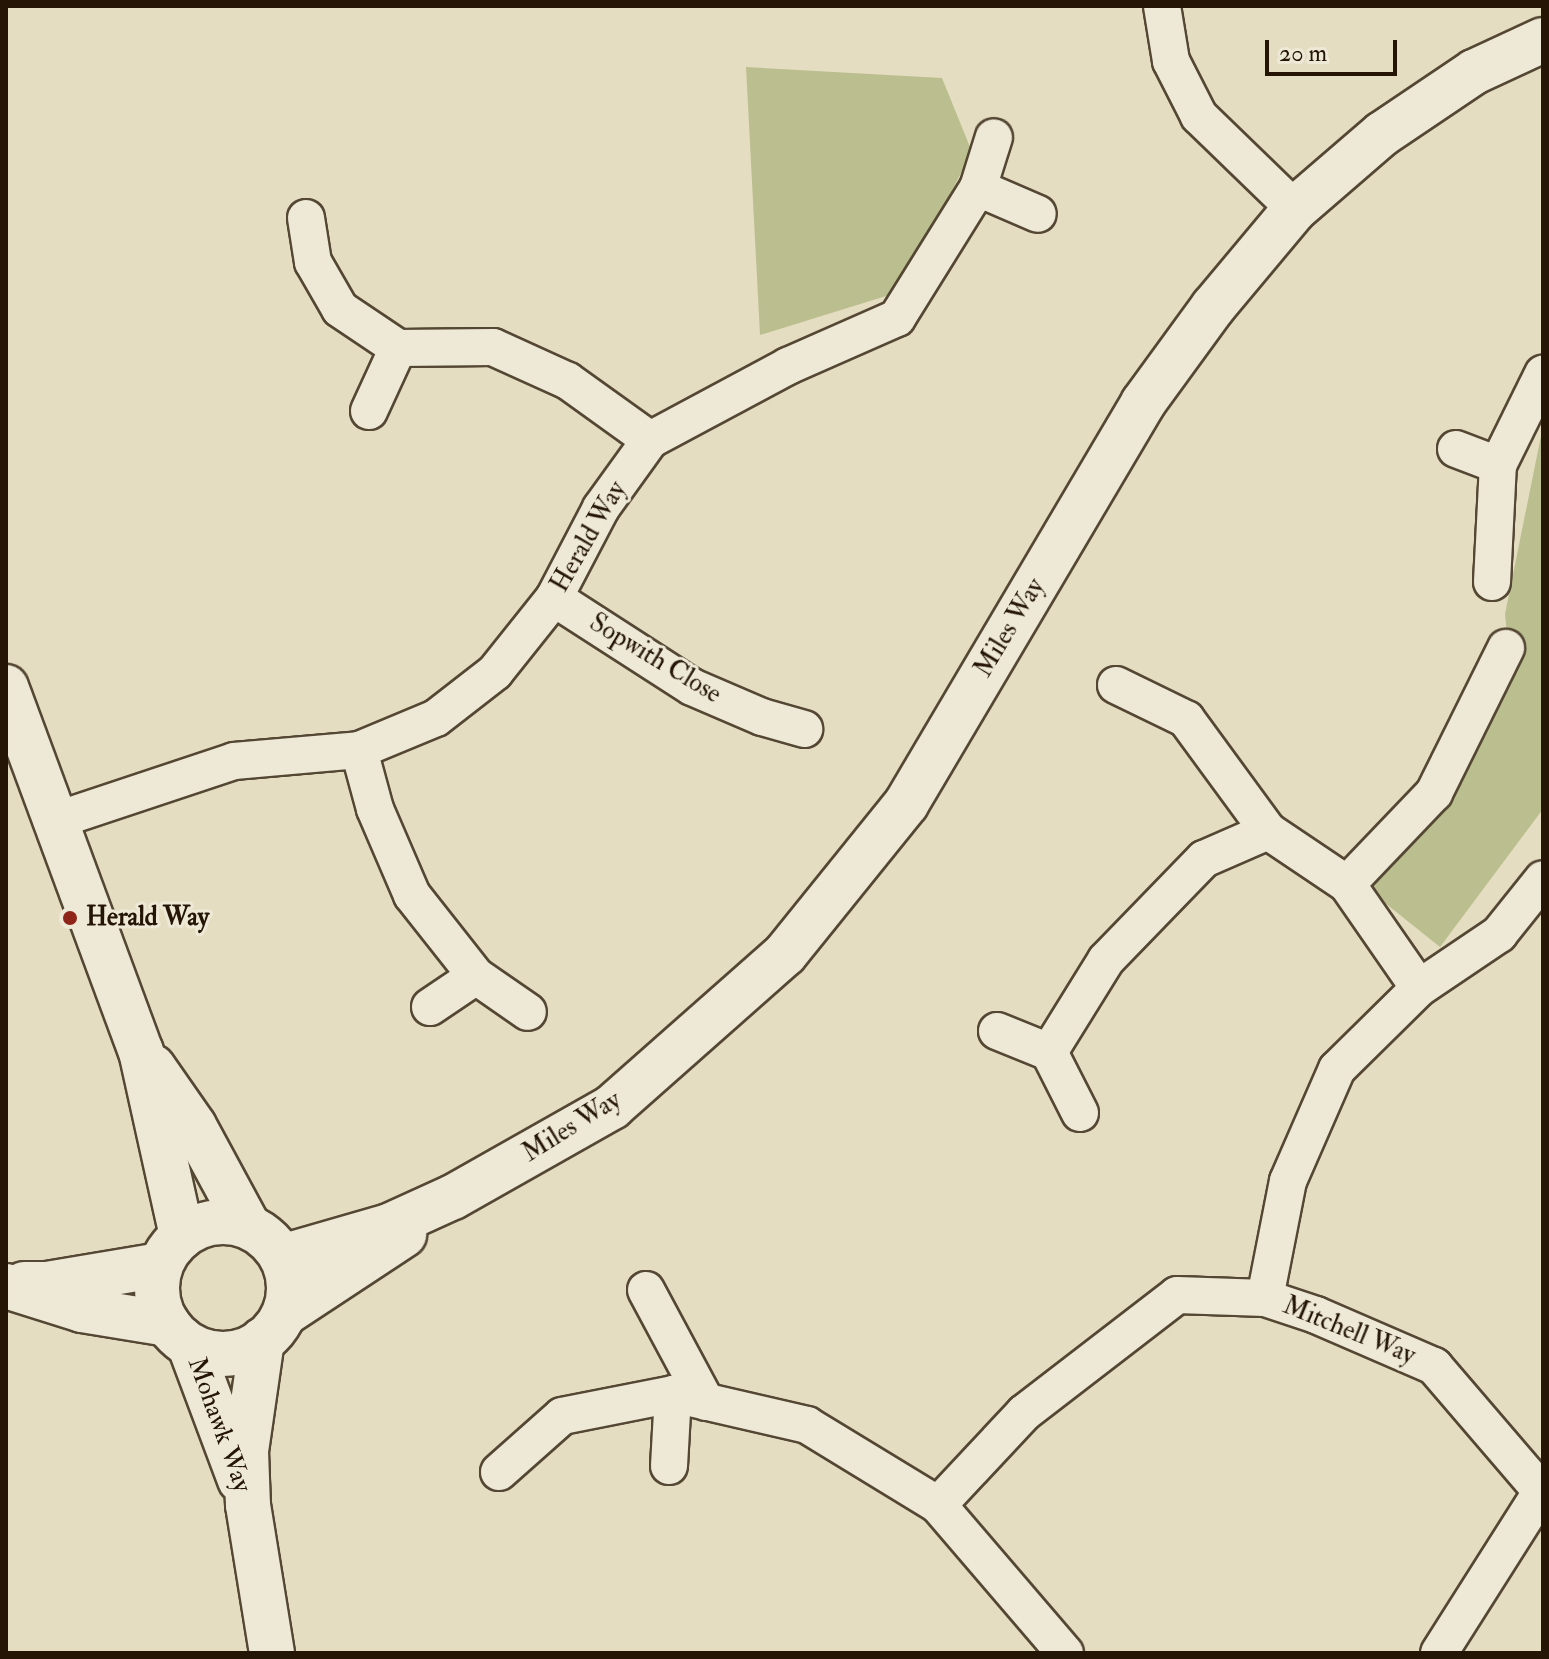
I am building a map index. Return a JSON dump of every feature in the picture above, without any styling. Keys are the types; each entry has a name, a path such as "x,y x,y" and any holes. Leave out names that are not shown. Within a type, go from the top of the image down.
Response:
{"street":[{"path":"1162,6 1171,61 1199,116 1295,209"},
{"name":"Miles Way","path":"282,1257 389,1226 453,1197 612,1107 785,954 906,804 1143,403 1213,307 1295,209 1382,134 1474,72 1543,40"},
{"name":"Herald Way","path":"54,821 234,761 359,750 436,718 495,672 554,598 601,508 650,440 788,366 897,318 978,188 994,137"},
{"path":"978,188 1038,214"},
{"path":"306,218 313,262 340,309 398,348 493,347 568,381 650,440"},
{"path":"369,411 398,348"},
{"path":"1492,582 1498,465 1543,374"},
{"path":"1456,449 1498,465"},
{"name":"Sopwith Close","path":"554,598 692,687 762,717 804,729"},
{"path":"1347,884 1434,793 1506,648"},
{"path":"1116,685 1186,719 1268,831 1347,884 1419,988"},
{"path":"6,687 141,1051 171,1250 157,1288 161,1311 179,1335"},
{"path":"359,750 375,809 412,895 476,976 528,1012"},
{"path":"1049,1052 1106,960 1204,859 1268,831"},
{"path":"1265,1298 1288,1181 1337,1069 1419,988 1499,934 1543,879"},
{"path":"430,1007 476,976"},
{"path":"997,1031 1049,1052 1080,1113"},
{"path":"141,1051 194,1126 248,1226"},
{"name":"Miles Way","path":"273,1327 453,1197"},
{"path":"226,1221 248,1226 268,1238 282,1257 289,1292 273,1327 253,1347 231,1354 212,1353 179,1335 82,1310 6,1285 47,1284 171,1250 203,1225 226,1221"},
{"path":"646,1290 690,1398 669,1466"},
{"name":"Mitchell Way","path":"938,1505 1024,1413 1177,1295 1265,1298 1316,1315 1434,1366 1542,1490"},
{"name":"Mohawk Way","path":"272,1653 248,1505 246,1451 273,1327"},
{"name":"Mohawk Way","path":"179,1335 248,1505"},
{"path":"499,1472 562,1416 690,1398 807,1425 938,1505 1065,1653"},
{"path":"1439,1653 1542,1490"}],"green space":[{"path":"746,67 942,78 972,152 899,292 760,335"},
{"path":"1543,426 1543,809 1440,947 1365,887 1511,673 1505,614"}],"place":[{"name":"Herald Way","path":"70,918"}]}
